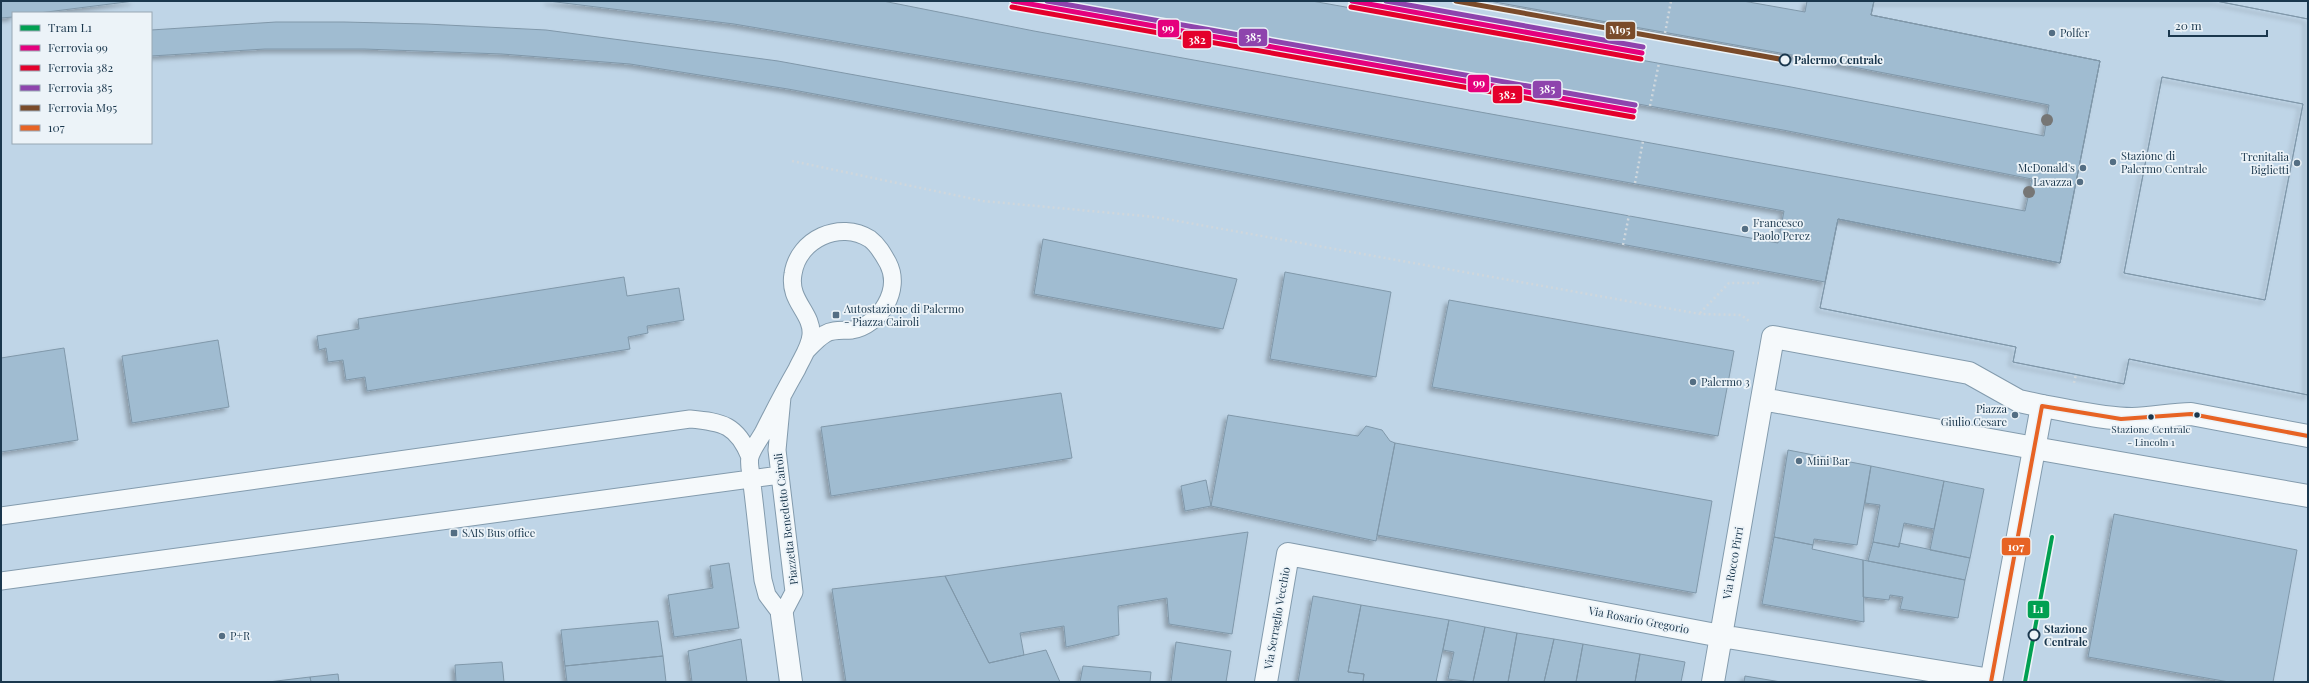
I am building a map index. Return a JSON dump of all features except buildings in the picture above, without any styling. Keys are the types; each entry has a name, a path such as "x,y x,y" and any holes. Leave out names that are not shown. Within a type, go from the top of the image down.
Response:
{"street":[{"name":"Via Rocco Pirri","path":"1713,682 1773,337"},
{"path":"1773,337 1969,373 2020,401 2042,406 2111,418 2132,419 2171,414 2191,414 2308,436"},
{"path":"1762,399 2308,496"},
{"path":"1991,681 2042,406"},
{"name":"Via Rosario Gregorio","path":"1288,554 1721,636 1991,681"},
{"name":"Via Serraglio Vecchio","path":"1266,682 1288,554"},
{"path":"782,615 791,682"}],"lane":[{"name":"Piazzetta Benedetto Cairoli","path":"750,457 807,350 811,336 811,326 808,317 798,305 793,290 792,274 797,259 806,246 820,236 837,231 854,232 870,239 882,251 890,266 892,283 889,300 879,314 867,324 852,330 826,333 807,350"},
{"name":"Piazzetta Benedetto Cairoli","path":"782,397 777,450 794,592 782,615"},
{"path":"1,516 690,419 711,421 729,428 742,440 750,457 767,595 782,615"},
{"path":"1,581 780,475"}],"path":[{"path":"1665,33 1671,1"},
{"path":"1650,106 1659,63"},
{"path":"1635,183 1644,141"},
{"path":"792,161 983,201 1155,217 1700,314 1741,315 1773,337"},
{"path":"1623,245 1629,215"},
{"path":"1700,314 1729,283 1759,283"}],"tram line":[{"name":"L1","path":"2025,682 2052,537"}],"rail line":[{"name":"99","path":"1013,1 1634,111"},
{"name":"385","path":"1047,1 1635,105"},
{"name":"99","path":"1352,1 1642,53"},
{"name":"385","path":"1386,1 1643,47"},
{"name":"M95","path":"1456,1 1785,60"},
{"name":"382","path":"1012,7 1633,117"},
{"name":"382","path":"1351,7 1641,59"}],"transit line":[{"name":"107","path":"1991,682 2042,406 2121,419 2191,414 2308,436"}],"place":[{"name":"Polfer","path":"2052,33"},
{"name":"Palermo Centrale","path":"1785,60"},
{"name":"Stazione di Palermo Centrale","path":"2113,162"},
{"name":"Trenitalia Biglietti","path":"2297,163"},
{"name":"McDonald's","path":"2083,168"},
{"name":"Lavazza","path":"2080,182"},
{"name":"Francesco Paolo Perez","path":"1745,229"},
{"name":"Autostazione di Palermo - Piazza Cairoli","path":"836,315"},
{"name":"Palermo 3","path":"1693,382"},
{"name":"Piazza Giulio Cesare","path":"2015,415"},
{"name":"Stazione Centrale - Lincoln 1","path":"2151,417"},
{"name":"Mini Bar","path":"1799,461"},
{"name":"SAIS Bus office","path":"454,533"},
{"name":"Stazione Centrale","path":"2034,635"},
{"name":"P+R","path":"222,636"}]}
